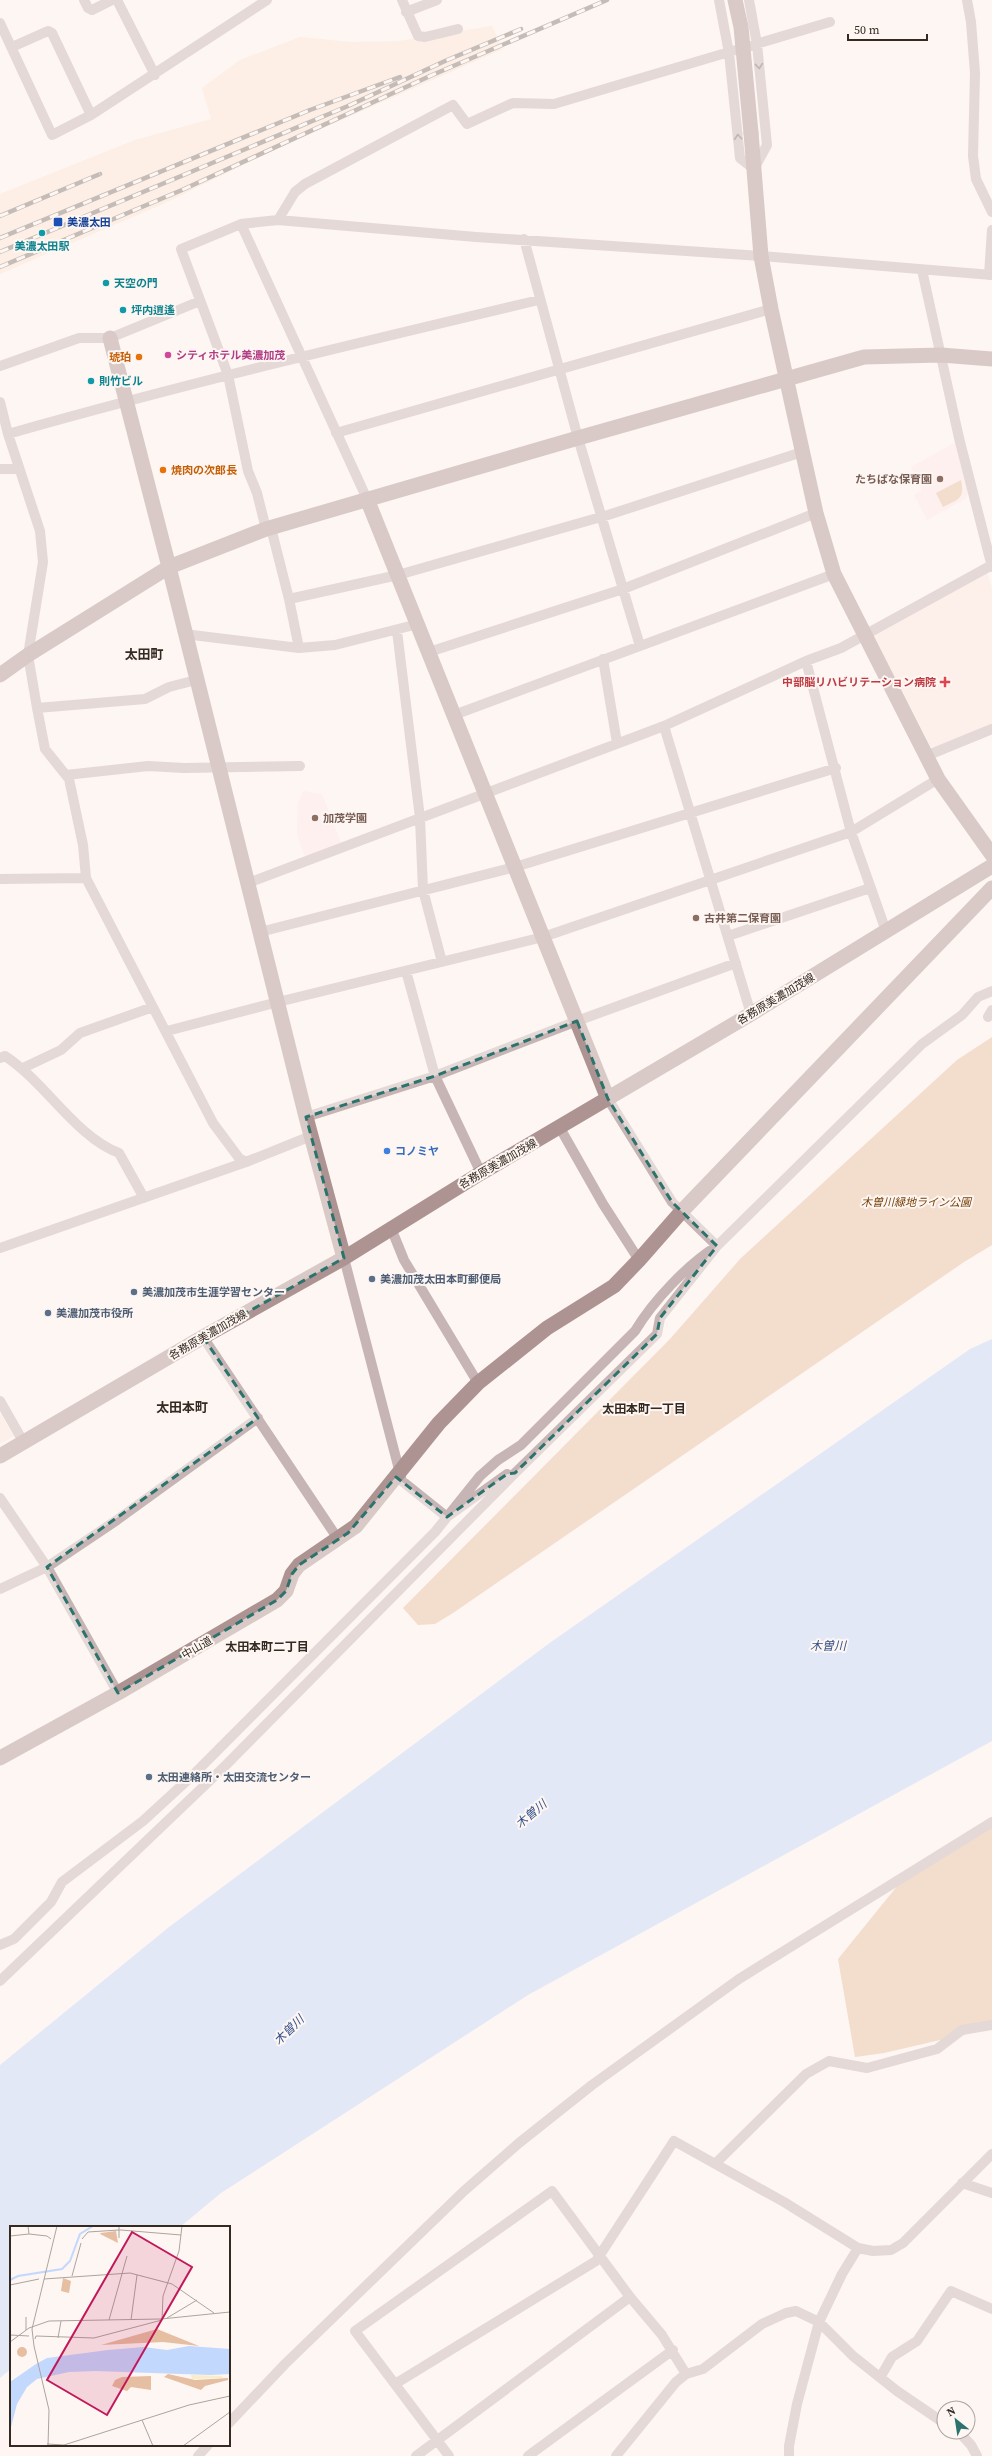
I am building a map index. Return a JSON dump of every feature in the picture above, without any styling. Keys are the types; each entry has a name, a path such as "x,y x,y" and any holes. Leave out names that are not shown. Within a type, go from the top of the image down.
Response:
{"street":[{"path":"84,0 88,8 92,10 112,0"},
{"path":"117,0 155,74"},
{"path":"0,25 12,47 52,135 92,115 267,0"},
{"path":"402,0 406,12 418,36 425,37 458,29"},
{"path":"406,12 437,0"},
{"path":"719,0 729,53 740,158 754,170"},
{"path":"735,0 741,27 761,256 785,379 816,513 834,574 938,779 992,855"},
{"path":"749,0 757,44 767,145 754,170"},
{"path":"967,0 971,22 975,73 973,156 976,179 992,212"},
{"path":"278,220 295,192 305,184 453,105 467,124 513,103 554,104 830,22"},
{"path":"12,47 48,32 52,33 92,115"},
{"path":"299,648 289,599 258,493 248,471 228,375 181,249 241,224 278,220 476,237 524,238 990,275 992,230"},
{"path":"241,224 367,499 608,1099 672,1202 717,1246"},
{"path":"524,238 539,300 578,438 640,646"},
{"path":"248,883 664,726 806,661 841,648 992,566 961,446 922,270"},
{"path":"8,434 301,356 539,300"},
{"path":"0,366 79,338 110,338 200,301"},
{"path":"336,433 771,309"},
{"path":"110,338 169,567 184,634 219,767 306,1117 399,1473 402,1481 447,1517"},
{"path":"0,675 28,655 169,567 268,529 578,438 864,357 941,355 992,359"},
{"path":"0,402 8,434 40,531 43,562 28,655 37,708 45,749 69,779 83,845 86,878 214,1123 232,1145 239,1158 246,1162"},
{"path":"289,599 398,575 601,517 802,452"},
{"path":"0,469 19,469"},
{"path":"428,652 623,589 816,513"},
{"path":"454,715 834,574"},
{"path":"184,634 299,648 335,645 396,631 418,624"},
{"path":"396,631 420,818 423,890 442,962"},
{"path":"603,659 617,743"},
{"path":"806,661 836,768 851,832 886,931"},
{"path":"37,708 145,699 169,687 196,680"},
{"path":"664,726 751,1014"},
{"path":"926,756 992,729"},
{"path":"66,775 148,766 184,768 300,766"},
{"path":"260,932 423,890 516,868 690,812 836,768"},
{"path":"167,1031 278,1002 543,937 711,881 851,832 938,779"},
{"name":"各務原美濃加茂線","path":"0,1456 203,1337 344,1258 481,1173 560,1128 751,1014 992,866"},
{"path":"0,879 86,878"},
{"path":"728,936 870,888"},
{"name":"中山道","path":"1,1754 118,1693 277,1600 286,1591 288,1581 299,1565 348,1533 373,1507 439,1423 478,1383 548,1328 614,1286 640,1260 682,1211 992,888"},
{"path":"306,1117 435,1076 577,1021 736,963"},
{"path":"406,971 435,1076 481,1173"},
{"path":"0,1981 226,1765 515,1473 657,1334 660,1318 717,1246 922,1044 962,1015 978,998 992,991"},
{"path":"23,1068 61,1050 80,1033 153,1007"},
{"path":"992,1010 988,1017 992,1015"},
{"path":"0,1058 5,1056 23,1068 71,1117 104,1147 119,1153 144,1198"},
{"path":"560,1128 603,1204 640,1260"},
{"path":"0,1248 246,1162 311,1136"},
{"path":"391,1228 404,1260 478,1383"},
{"path":"0,1945 14,1939 51,1902 62,1882 143,1822 193,1775 435,1532 480,1476 498,1460 521,1445 635,1331 646,1313 701,1256 717,1246"},
{"path":"203,1337 338,1539"},
{"path":"0,1401 24,1443"},
{"path":"0,1589 47,1566 117,1520 258,1418"},
{"path":"447,1517 507,1474 515,1473"},
{"path":"0,1498 47,1566 118,1693"},
{"path":"230,2422 296,2353 464,2191 519,2143 592,2086 739,1979 992,1822"},
{"path":"715,2164 806,2074 829,2061 868,2068 937,2049 962,2030 992,2025"},
{"path":"395,2384 596,2261 599,2253 647,2186 674,2142 784,2202 858,2248 873,2251 891,2250 903,2243 992,2154"},
{"path":"962,2183 992,2193"},
{"path":"449,2456 355,2331 552,2191 630,2297 673,2350 686,2374"},
{"path":"789,2456 789,2446 797,2404 819,2322 842,2274 858,2248"},
{"path":"881,2376 892,2357 917,2341 951,2291 992,2309"},
{"path":"416,2456 630,2297"},
{"path":"616,2456 676,2382 686,2374 703,2369 762,2324 786,2313 796,2311 819,2322 854,2356 881,2376 897,2391 936,2418"},
{"path":"528,2456 673,2350"},
{"path":"966,2440 977,2456"},
{"path":"198,2456 207,2446"}],"highlighted area":[{"path":"577,1021 608,1099 672,1202 717,1246 660,1318 657,1334 515,1473 507,1474 447,1517 396,1477 348,1533 299,1565 292,1574 286,1591 277,1600 118,1693 47,1567 258,1418 203,1337 344,1258 306,1117 435,1076"}],"shaded area":[{"path":"492,26 503,49 280,147 163,204 0,274 0,194 135,140 211,119 202,88 240,60 300,37 351,42 399,41"},
{"name":"たちばな保育園","path":"956,442 968,494 965,499 927,520 914,495 922,490 911,467"},
{"name":"中部脳リハビリテーション病院","path":"987,571 992,588 992,727 937,748 931,747 874,637 875,634"},
{"name":"加茂学園","path":"303,791 322,794 342,845 305,857 297,834 298,803"},
{"path":"0,1413 14,1436 0,1444"}],"green space":[{"path":"961,480 962,491 960,498 943,507 936,493"},
{"name":"木曽川緑地ライン公園","path":"992,1037 992,1245 964,1262 453,1613 435,1624 418,1625 403,1608 670,1339 741,1258 957,1060"},
{"path":"992,1819 992,2028 884,2053 855,2057 838,1959 907,1874"}],"water":[{"name":"木曽川","path":"992,1339 992,1741 528,1995 221,2193 181,2226 10,2226 10,2370 0,2378 0,2065 169,1927 551,1642 970,1349"}],"railway":[{"path":"0,267 182,190 430,76 607,0"},
{"path":"0,252 348,106 445,61 521,29"},
{"path":"0,238 310,110 400,77"},
{"path":"0,216 100,174"}],"place":[{"name":"美濃太田","path":"58,222"},
{"name":"美濃太田駅","path":"42,233"},
{"name":"天空の門","path":"106,283"},
{"name":"坪内逍遙","path":"123,310"},
{"name":"シティホテル美濃加茂","path":"168,355"},
{"name":"琥珀","path":"139,357"},
{"name":"則竹ビル","path":"91,381"},
{"name":"焼肉の次郎長","path":"163,470"},
{"name":"たちばな保育園","path":"940,479"},
{"name":"中部脳リハビリテーション病院","path":"945,682"},
{"name":"加茂学園","path":"315,818"},
{"name":"古井第二保育園","path":"696,918"},
{"name":"コノミヤ","path":"387,1151"},
{"name":"美濃加茂太田本町郵便局","path":"372,1279"},
{"name":"美濃加茂市生涯学習センター","path":"134,1292"},
{"name":"美濃加茂市役所","path":"48,1313"},
{"name":"太田連絡所・太田交流センター","path":"149,1777"}],"district":[{"name":"太田町","path":"144,654"},
{"name":"太田本町","path":"182,1407"},
{"name":"太田本町一丁目","path":"644,1409"},
{"name":"太田本町二丁目","path":"267,1647"}]}
